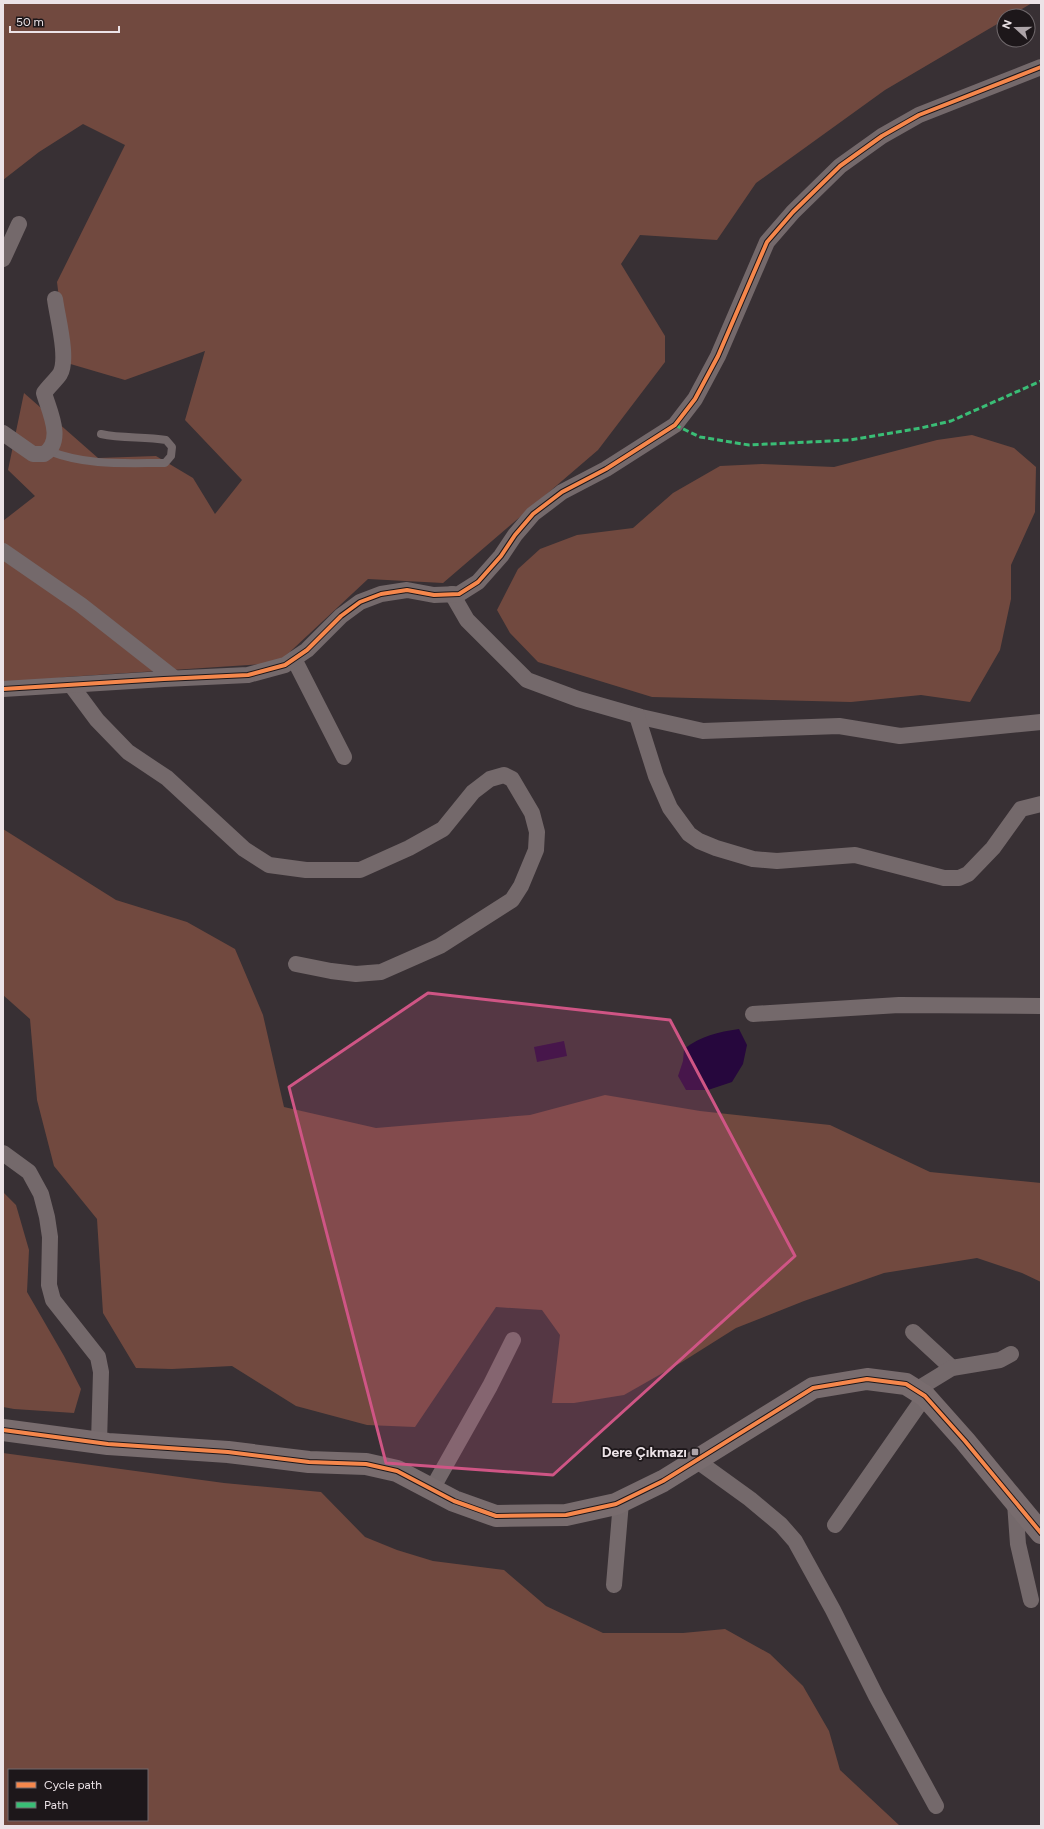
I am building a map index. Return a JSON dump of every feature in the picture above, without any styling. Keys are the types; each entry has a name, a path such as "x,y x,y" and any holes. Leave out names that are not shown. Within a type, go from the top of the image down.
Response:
{"street":[{"path":"3,689 174,678 248,676 285,665 307,650 341,616 360,602 381,594 407,590 434,595 459,594 478,582 501,556 515,534 533,514 562,492 606,469 675,426 695,399 718,356 767,242 792,212 840,166 882,136 919,115 1041,67"},
{"path":"3,258 19,224"},
{"path":"3,433 33,454 44,454 49,450 55,439 54,428 44,393 50,384 60,375 63,358 55,299"},
{"path":"3,551 81,605 174,678"},
{"path":"452,594 467,620 527,680 578,700 637,716 703,731 839,726 900,736 1041,722"},
{"path":"294,659 344,757"},
{"path":"71,685 97,720 128,752 167,778 244,849 269,866 306,870 360,870 410,848 443,829 473,792 490,779 504,775 512,779 532,813 537,832 536,850 521,886 512,900 440,946 381,972 356,974 296,964"},
{"path":"637,716 658,782 670,808 689,834 699,842 753,859 777,861 855,855 944,878 959,878 968,874 993,848 1021,808 1041,804"},
{"path":"753,1014 898,1005 1041,1006"},
{"path":"3,1153 29,1172 41,1194 49,1230 49,1285 53,1300 98,1357 101,1372 98,1442"},
{"path":"913,1332 952,1368"},
{"path":"432,1489 490,1386 513,1340"},
{"path":"835,1526 921,1393 952,1368 1000,1360 1011,1354"},
{"path":"3,1430 98,1442 228,1452 309,1462 366,1464 397,1471 454,1501 496,1516 566,1515 621,1502 663,1481 813,1388 867,1379 906,1384 921,1393 965,1441 1015,1503 1038,1528"},
{"path":"696,1460 781,1525 796,1541 833,1610 876,1696 936,1806"},
{"path":"614,1585 621,1502"},
{"path":"1015,1503 1018,1544 1031,1600"}],"lane":[{"path":"49,450 72,459 104,464 165,463 171,456 172,447 166,440 101,434"}],"highlighted area":[{"path":"428,993 670,1020 795,1256 553,1475 386,1463 289,1087"}],"shaded area":[{"path":"3,3 1032,3 1024,8 996,8 996,25 885,90 756,183 717,240 640,235 621,264 665,336 665,362 598,450 443,583 368,579 278,663 66,677 3,686 3,521 35,496 8,470 24,393 98,458 156,456 193,478 215,514 242,480 185,420 205,351 125,380 67,363 57,282 125,145 83,124 39,152 3,180"},
{"path":"972,435 1014,448 1036,467 1035,512 1011,565 1011,599 1000,650 970,702 921,695 851,702 652,697 538,662 510,633 497,610 518,569 540,549 577,535 633,528 673,493 720,466 762,464 834,467 937,440"},
{"path":"3,829 116,900 187,922 235,949 263,1015 284,1107 376,1128 530,1115 605,1095 700,1111 830,1125 930,1172 1041,1183 1041,1282 1022,1273 977,1258 884,1273 804,1301 736,1328 682,1362 624,1395 574,1403 552,1403 560,1335 542,1310 496,1307 415,1427 367,1425 296,1406 232,1366 172,1369 136,1368 103,1313 97,1219 54,1166 37,1100 30,1019 3,995"},
{"path":"739,1029 747,1045 743,1064 732,1082 708,1090 686,1090 678,1076 683,1061 684,1049 710,1035"},
{"path":"564,1041 567,1056 537,1062 534,1047"},
{"path":"3,1192 16,1205 29,1250 27,1292 81,1389 74,1413 3,1407"},
{"path":"3,1453 224,1483 321,1492 365,1537 397,1550 433,1561 504,1570 546,1606 603,1633 683,1633 725,1629 770,1654 803,1686 829,1731 840,1770 900,1826 3,1826"}],"marked path":[{"path":"675,425 700,437 749,445 850,440 921,428 951,421 1041,381"}],"cycle path":[{"path":"3,689 248,675 285,665 307,650 341,616 360,602 381,594 407,590 434,595 459,594 478,582 501,556 515,535 533,514 562,492 606,469 675,425 695,399 718,356 767,242 793,212 840,166 882,136 919,115 1041,67"},
{"path":"3,1430 108,1444 228,1452 309,1462 366,1464 397,1471 454,1501 496,1516 566,1515 616,1504 663,1481 813,1388 867,1379 906,1384 925,1396 965,1441 1041,1533"}],"place":[{"name":"Dere Çıkmazı","path":"695,1452"}]}
